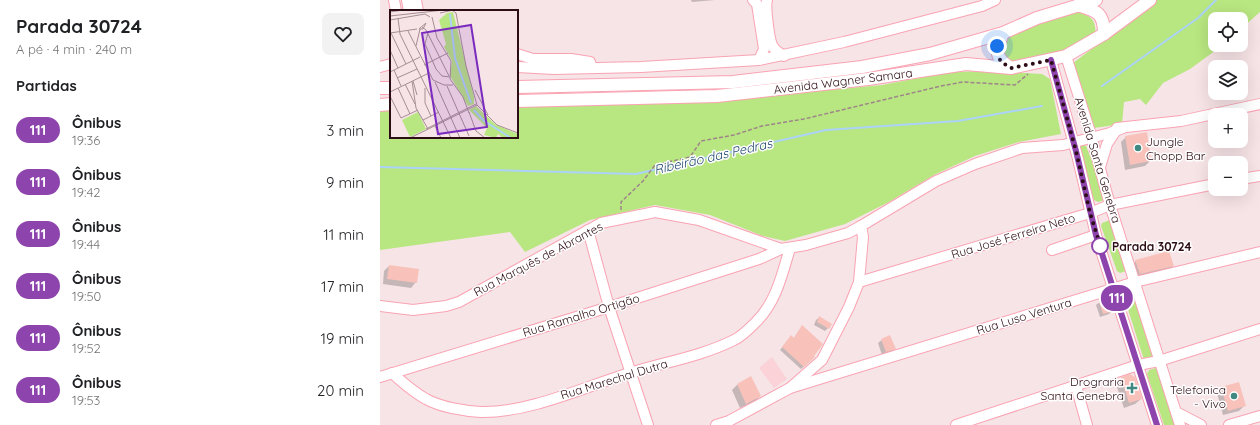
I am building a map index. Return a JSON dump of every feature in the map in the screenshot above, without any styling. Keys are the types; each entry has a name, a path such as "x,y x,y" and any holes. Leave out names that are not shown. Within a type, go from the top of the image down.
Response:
{"main road":[{"name":"Avenida Wagner Samara","path":"518,87 733,82 870,66 930,54 1003,32 1037,18 1096,0"},
{"name":"Avenida Wagner Samara","path":"518,101 717,96 868,79 966,64 1011,68 1066,56 1104,34 1150,0"},
{"path":"1080,6 1093,10 1100,15 1104,23 1104,34"},
{"path":"1003,32 997,46 996,54 1002,62 1011,68"},
{"path":"380,105 390,104"}],"street":[{"path":"394,0 396,10"},
{"path":"407,0 409,10"},
{"path":"416,0 418,10"},
{"path":"753,0 757,4 764,49 759,60"},
{"path":"767,0 767,11 772,44 776,52 784,56"},
{"path":"518,67 554,69 591,65 641,67 759,60 784,56 863,37 982,6 995,0"},
{"path":"518,54 533,59 571,59 591,65"},
{"name":"Avenida Santa Genebra","path":"1066,56 1110,205 1180,425"},
{"name":"Avenida Santa Genebra","path":"1051,60 1078,159 1096,235 1157,425"},
{"path":"380,68 390,64"},
{"path":"380,68 390,70"},
{"path":"518,82 533,86"},
{"path":"786,248 806,245 848,233 936,181 975,164 1022,148 1056,145 1090,135 1181,121 1260,104"},
{"path":"1100,167 1107,144 1119,130"},
{"path":"1056,145 1078,159"},
{"path":"1248,178 1260,176"},
{"name":"Rua José Ferreira Neto","path":"859,282 1090,213 1110,205 1208,185"},
{"name":"Rua Marquês de Abrantes","path":"380,306 413,310 446,306 459,302 601,223 655,212 699,220 786,248"},
{"path":"716,425 730,423 790,388 823,359 850,307 859,282 863,236 861,226"},
{"path":"588,230 609,307 648,425"},
{"path":"1052,250 1096,235"},
{"name":"Rua Ramalho Ortigão","path":"380,377 609,307 759,259 786,248"},
{"name":"Rua Marechal Dutra","path":"392,373 403,383 426,399 453,408 482,412 516,408 537,403 631,372 708,351 735,340 755,323 768,307 778,287 786,248"},
{"name":"Rua Luso Ventura","path":"790,388 1135,282 1260,252"},
{"path":"956,425 1138,365 1159,361 1260,329"},
{"path":"823,359 830,369 837,374"},
{"path":"1076,386 1087,425"},
{"path":"1176,412 1201,425"},
{"path":"1229,425 1260,416"}],"path":[{"path":"621,218 622,202 643,181 655,165 690,157 701,141 734,135 762,126 804,119 963,82 1015,85 1032,70 1032,64"}],"shaded area":[{"path":"772,357 787,379 774,388 759,368"}],"green space":[{"path":"1157,0 1260,0 1260,12 1248,23 1248,12 1208,12 1208,52 1213,52 1190,69 1163,83 1146,105 1140,99 1124,102 1122,124 1094,128 1073,63"},
{"path":"1075,11 1092,19 1095,25 1096,36 1064,50 1016,64 1005,54 1004,47 1009,34"},
{"path":"991,71 1042,74 1050,79 1061,134 1019,142 975,156 934,175 889,202 845,224 785,241 763,236 710,215 655,205 590,220 525,252 510,232 380,250 380,108 390,108 390,138 518,138 518,105 713,101 882,85 950,72"},
{"path":"1083,143 1086,146 1106,197 1102,201 1098,202 1094,200 1077,146"},
{"path":"1110,220 1126,271 1120,273 1117,271 1101,226 1102,223"},
{"path":"1132,300 1136,302 1156,357 1144,360 1127,306 1128,301"},
{"path":"1156,368 1158,370 1176,425 1164,425 1147,374 1149,370"}],"building":[{"name":"Jungle Chopp Bar","path":"1147,132 1151,161 1130,165 1125,136"},
{"path":"1169,251 1174,266 1140,274 1135,260"},
{"path":"389,265 419,269 417,283 387,279"},
{"path":"1109,297 1114,311 1103,314 1099,301"},
{"path":"819,316 832,324 829,329 817,322"},
{"path":"802,325 823,344 814,356 815,357 804,367 782,347 791,335 794,338"},
{"path":"890,335 896,349 886,352 881,339"},
{"name":"Drograria Santa Genebra","path":"1130,374 1135,377 1142,399 1129,403 1121,377"},
{"path":"751,376 761,396 746,404 737,384"},
{"name":"Telefonica - Vivo","path":"1239,382 1246,406 1228,411 1221,387"}],"waterway":[{"name":"Ribeirão das Pedras","path":"1102,86 1198,18 1216,0"},
{"name":"Ribeirão das Pedras","path":"380,167 636,174 826,130 958,121 1042,106"}],"bus line":[{"name":"111","path":"1051,60 1076,151 1096,235 1157,425"}],"place":[{"name":"Jungle Chopp Bar","path":"1138,148"},
{"name":"Parada 30724","path":"1100,246"},
{"name":"Drograria Santa Genebra","path":"1132,388"},
{"name":"Telefonica - Vivo","path":"1234,396"}],"route":[{"path":"997,46 996,54 1002,62 1011,68 1051,60 1076,151 1090,213 1101,248 1100,246"}]}
